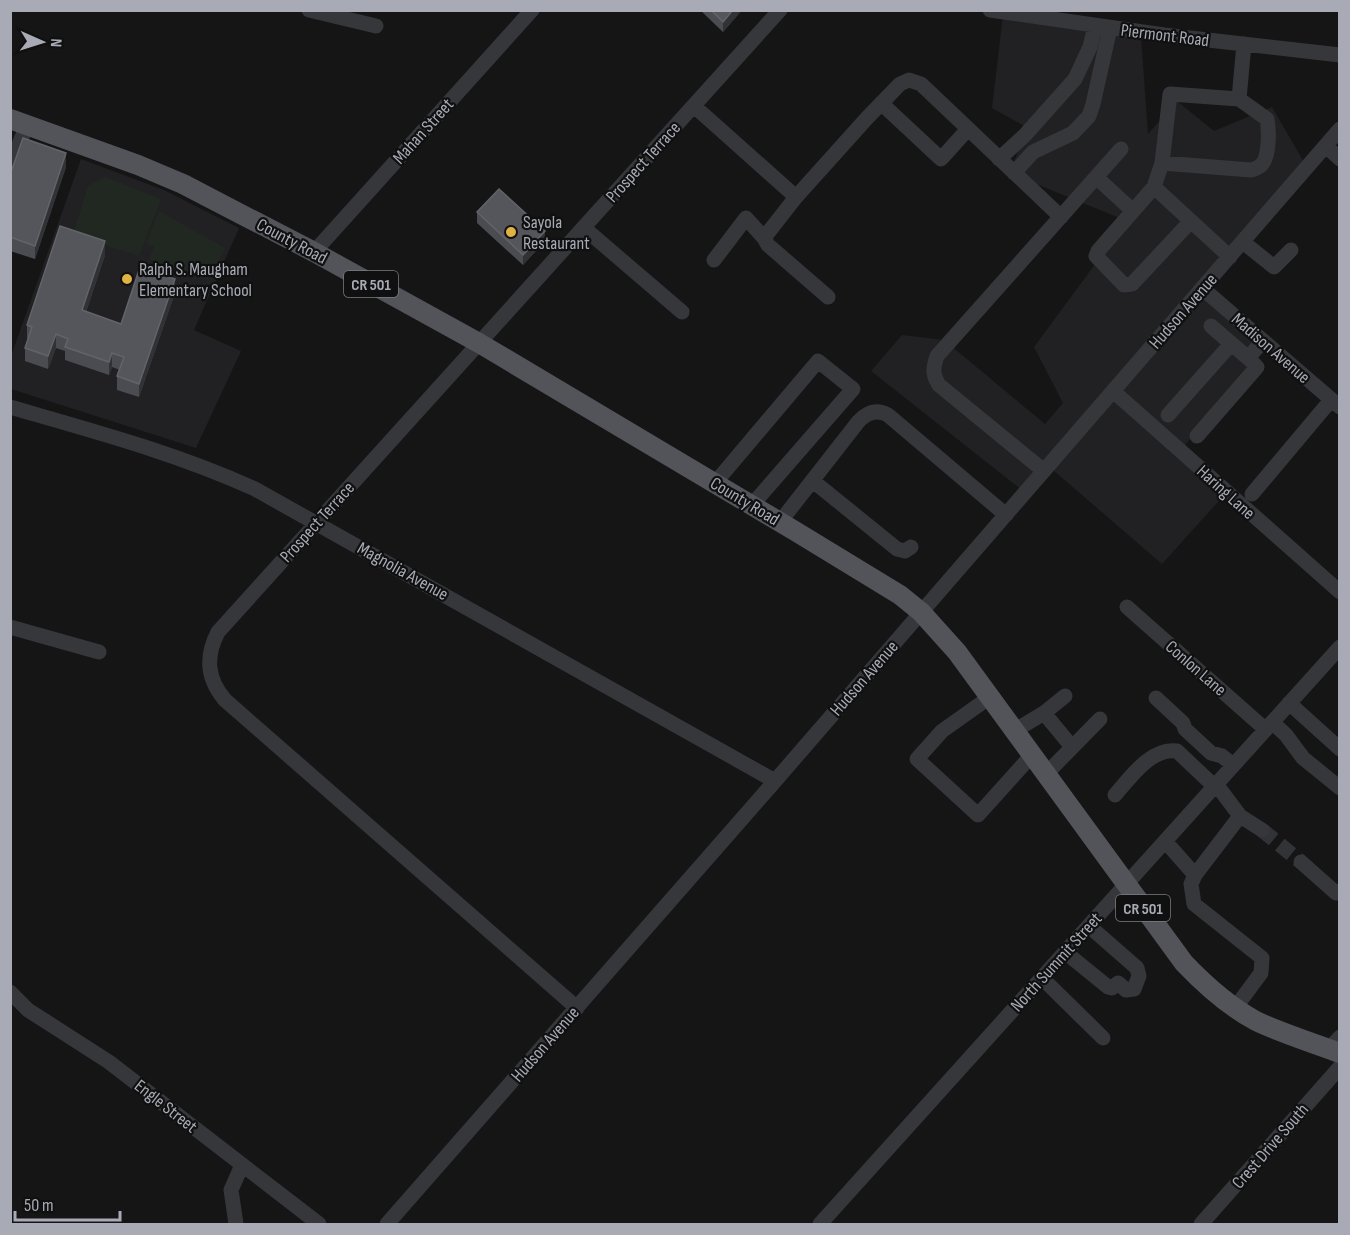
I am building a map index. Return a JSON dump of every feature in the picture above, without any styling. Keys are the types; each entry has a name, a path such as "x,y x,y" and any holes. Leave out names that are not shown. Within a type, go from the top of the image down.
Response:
{"main road":[{"name":"County Road","path":"19,122 138,165 183,184 314,252 479,343 900,596 921,612 943,634 1184,963 1203,983 1235,1008 1261,1023 1336,1046"}],"street":[{"path":"309,10 376,26"},
{"name":"Mahan Street","path":"314,252 532,10"},
{"name":"Prospect Terrace","path":"577,1008 225,700 217,691 212,680 209,656 218,632 780,10"},
{"name":"Piermont Road","path":"990,10 1102,27 1340,55"},
{"path":"999,159 1075,79 1102,27"},
{"path":"1014,172 1033,152 1072,133 1089,116 1093,104 1102,27"},
{"path":"1239,99 1244,44"},
{"path":"764,238 796,197 881,103 900,84 909,80 921,84 1061,217"},
{"path":"1162,163 1251,170 1260,167 1265,160 1269,131 1268,118 1239,99 1170,94 1162,163 1154,187 1096,256 1124,285 1132,284 1191,221"},
{"path":"881,103 941,159 968,129"},
{"path":"694,106 796,197"},
{"path":"1040,118 1042,129 1051,144"},
{"path":"10,166 19,122"},
{"name":"Hudson Avenue","path":"387,1224 775,781 1340,129"},
{"path":"1326,146 1340,159"},
{"path":"1044,471 939,385 934,377 933,369 937,356 1121,149"},
{"path":"1096,177 1133,210"},
{"path":"1154,187 1230,257"},
{"path":"714,260 746,218 768,245 828,297"},
{"path":"584,228 682,312"},
{"path":"1243,242 1274,267 1291,250"},
{"name":"Madison Avenue","path":"1202,288 1335,404"},
{"path":"1197,436 1257,367 1210,326"},
{"path":"1248,358 1263,341"},
{"path":"1168,415 1232,344"},
{"path":"715,483 818,361 853,388 752,506"},
{"name":"Haring Lane","path":"1113,391 1340,592"},
{"path":"1252,494 1335,404"},
{"name":"Magnolia Avenue","path":"10,407 170,454 255,489 775,781"},
{"path":"780,522 864,416 876,411 883,412 1006,514"},
{"path":"813,481 849,501 897,549 905,551 911,547"},
{"name":"Conlon Lane","path":"1127,607 1269,725 1286,735 1303,758 1340,788"},
{"path":"10,627 99,652"},
{"name":"North Summit Street","path":"820,1224 1215,785 1228,760 1269,725 1340,647"},
{"path":"1014,731 1065,696"},
{"path":"990,697 942,731 917,759 978,815 1032,755"},
{"path":"1156,698 1210,753 1228,760"},
{"path":"1289,703 1340,749"},
{"path":"1044,712 1072,747"},
{"path":"1046,774 1100,719"},
{"path":"1115,795 1145,763 1168,751 1177,751 1215,785 1240,816 1262,830"},
{"path":"1235,1008 1262,973 1262,958 1194,904 1191,884 1195,875 1240,816"},
{"path":"1165,841 1195,875"},
{"path":"1301,862 1336,893 1340,891"},
{"path":"1065,952 1108,987 1112,988 1118,983 1126,990 1134,989 1139,976 1137,968 1089,926"},
{"path":"1042,978 1103,1038"},
{"name":"Engle Street","path":"10,992 28,1010 109,1062 319,1224"},
{"name":"Crest Drive South","path":"1201,1224 1340,1067"},
{"path":"236,1224 231,1190 242,1165"}],"shaded area":[{"path":"1003,15 1141,37 1148,134 1177,101 1214,131 1272,107 1308,169 1201,291 1266,346 1181,450 1226,493 1162,564 1046,464 1023,491 871,371 902,335 944,340 1045,424 1063,403 1034,347 1127,221 1009,173 1028,128 992,108"},
{"name":"Ralph S. Maugham Elementary School","path":"81,159 164,190 239,228 194,330 241,351 196,448 11,389 11,356"},
{"path":"105,177 161,199 139,256 73,235 88,186"},
{"path":"159,211 225,248 208,280 149,259 154,247 146,243"}],"building":[{"path":"711,10 733,10 723,22"},
{"path":"23,138 66,153 35,246 10,237 10,175"},
{"name":"Sayola Restaurant","path":"499,189 545,231 523,255 477,212"},
{"path":"60,226 105,241 82,310 121,324 140,267 175,279 139,384 117,376 124,357 112,353 109,362 65,347 68,339 56,334 48,356 25,348 32,327 27,325"}],"tunnel":[{"path":"1262,830 1301,862"}],"place":[{"name":"Sayola Restaurant","path":"511,232"},
{"name":"Ralph S. Maugham Elementary School","path":"127,279"}]}
